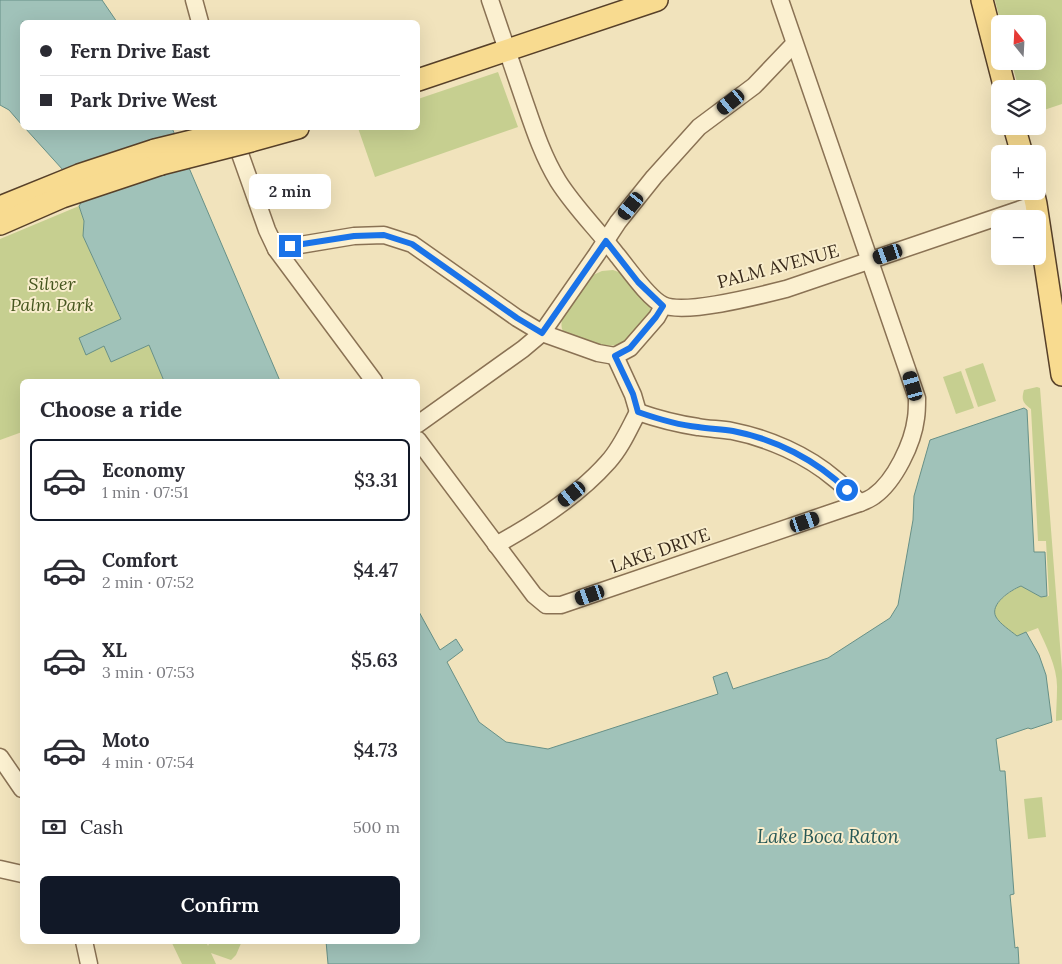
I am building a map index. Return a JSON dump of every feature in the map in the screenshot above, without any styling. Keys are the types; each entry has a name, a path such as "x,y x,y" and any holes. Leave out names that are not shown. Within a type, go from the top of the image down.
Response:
{"main road":[{"path":"420,79 657,0"},
{"path":"982,0 1003,80"},
{"path":"0,218 79,175 155,150 241,134 279,130"},
{"path":"1034,200 1062,376"}],"street":[{"path":"194,0 199,20"},
{"path":"276,249 354,236 384,235 412,244 517,318 542,333 589,350 615,356 630,348 663,306 638,282 567,194 548,163 490,0"},
{"name":"LAKE DRIVE","path":"420,443 534,596 546,605 561,604 860,503 874,496 889,482 904,455 916,418 916,398 780,0"},
{"path":"420,423 523,349 542,333 618,222 654,177 699,127 754,86 794,44"},
{"path":"241,134 267,230 276,249 373,379"},
{"name":"PALM AVENUE","path":"663,306 681,308 701,307 761,296 786,289 870,260 1029,200"},
{"path":"496,545 555,508 602,468 617,449 638,412 633,394 615,356"},
{"path":"638,412 662,420 698,427 731,430 779,445 812,463 834,478 860,503"},
{"path":"0,757 20,786"},
{"path":"0,869 20,874"},
{"path":"85,944 89,964"}],"green space":[{"path":"995,0 1062,0 1062,104 1046,109 1046,80 1016,80 1014,70 1046,70 1046,15 999,15"},
{"path":"498,72 518,127 375,177 359,130 420,130 420,98"},
{"name":"Silver Palm Park","path":"79,206 84,221 83,236 121,320 80,338 86,354 104,346 111,362 149,345 163,379 20,379 20,433 0,440 0,239"},
{"path":"613,270 627,275 651,307 643,325 633,337 624,343 615,345 606,346 566,335 562,326 563,315 593,275 602,271"},
{"path":"983,363 996,401 978,407 965,369"},
{"path":"961,371 974,408 956,414 943,377"},
{"path":"1040,388 1062,671 1062,720 1056,721 1056,673 1038,628 1017,636 1000,622 995,612 998,603 1003,598 1021,586 1041,597 1049,596 1046,541 1038,541 1031,409 1024,403 1023,399 1024,390"},
{"path":"1042,797 1046,837 1028,839 1024,799"},
{"path":"172,944 207,944 208,946 209,944 241,944 236,955 231,960 211,953 216,964 182,964"}],"water":[{"path":"0,0 102,0 116,20 20,20 20,123 9,110 0,105"},
{"path":"27,130 173,130 279,379 163,379 149,345 111,362 104,346 86,355 79,338 121,319 83,236 84,221 79,206 81,203 63,170"},
{"name":"Lake Boca Raton","path":"1024,408 1027,410 1034,552 1045,552 1047,596 1041,597 1021,586 1002,598 995,612 1000,622 1017,636 1026,632 1039,655 1046,675 1052,722 996,739 1000,771 1005,771 1014,894 1010,895 1015,948 1018,947 1019,964 328,964 326,944 420,944 420,614 440,650 456,639 463,650 447,662 479,722 506,742 548,749 718,694 713,677 727,672 733,689 828,658 890,618 898,605 913,520 914,496 930,440"}],"route":[{"path":"290,246 354,236 384,235 412,244 517,318 542,333 606,241 638,282 663,306 630,348 615,356 633,394 638,412 662,420 698,427 731,430 755,436 779,445 812,463 834,478 847,490"}]}
